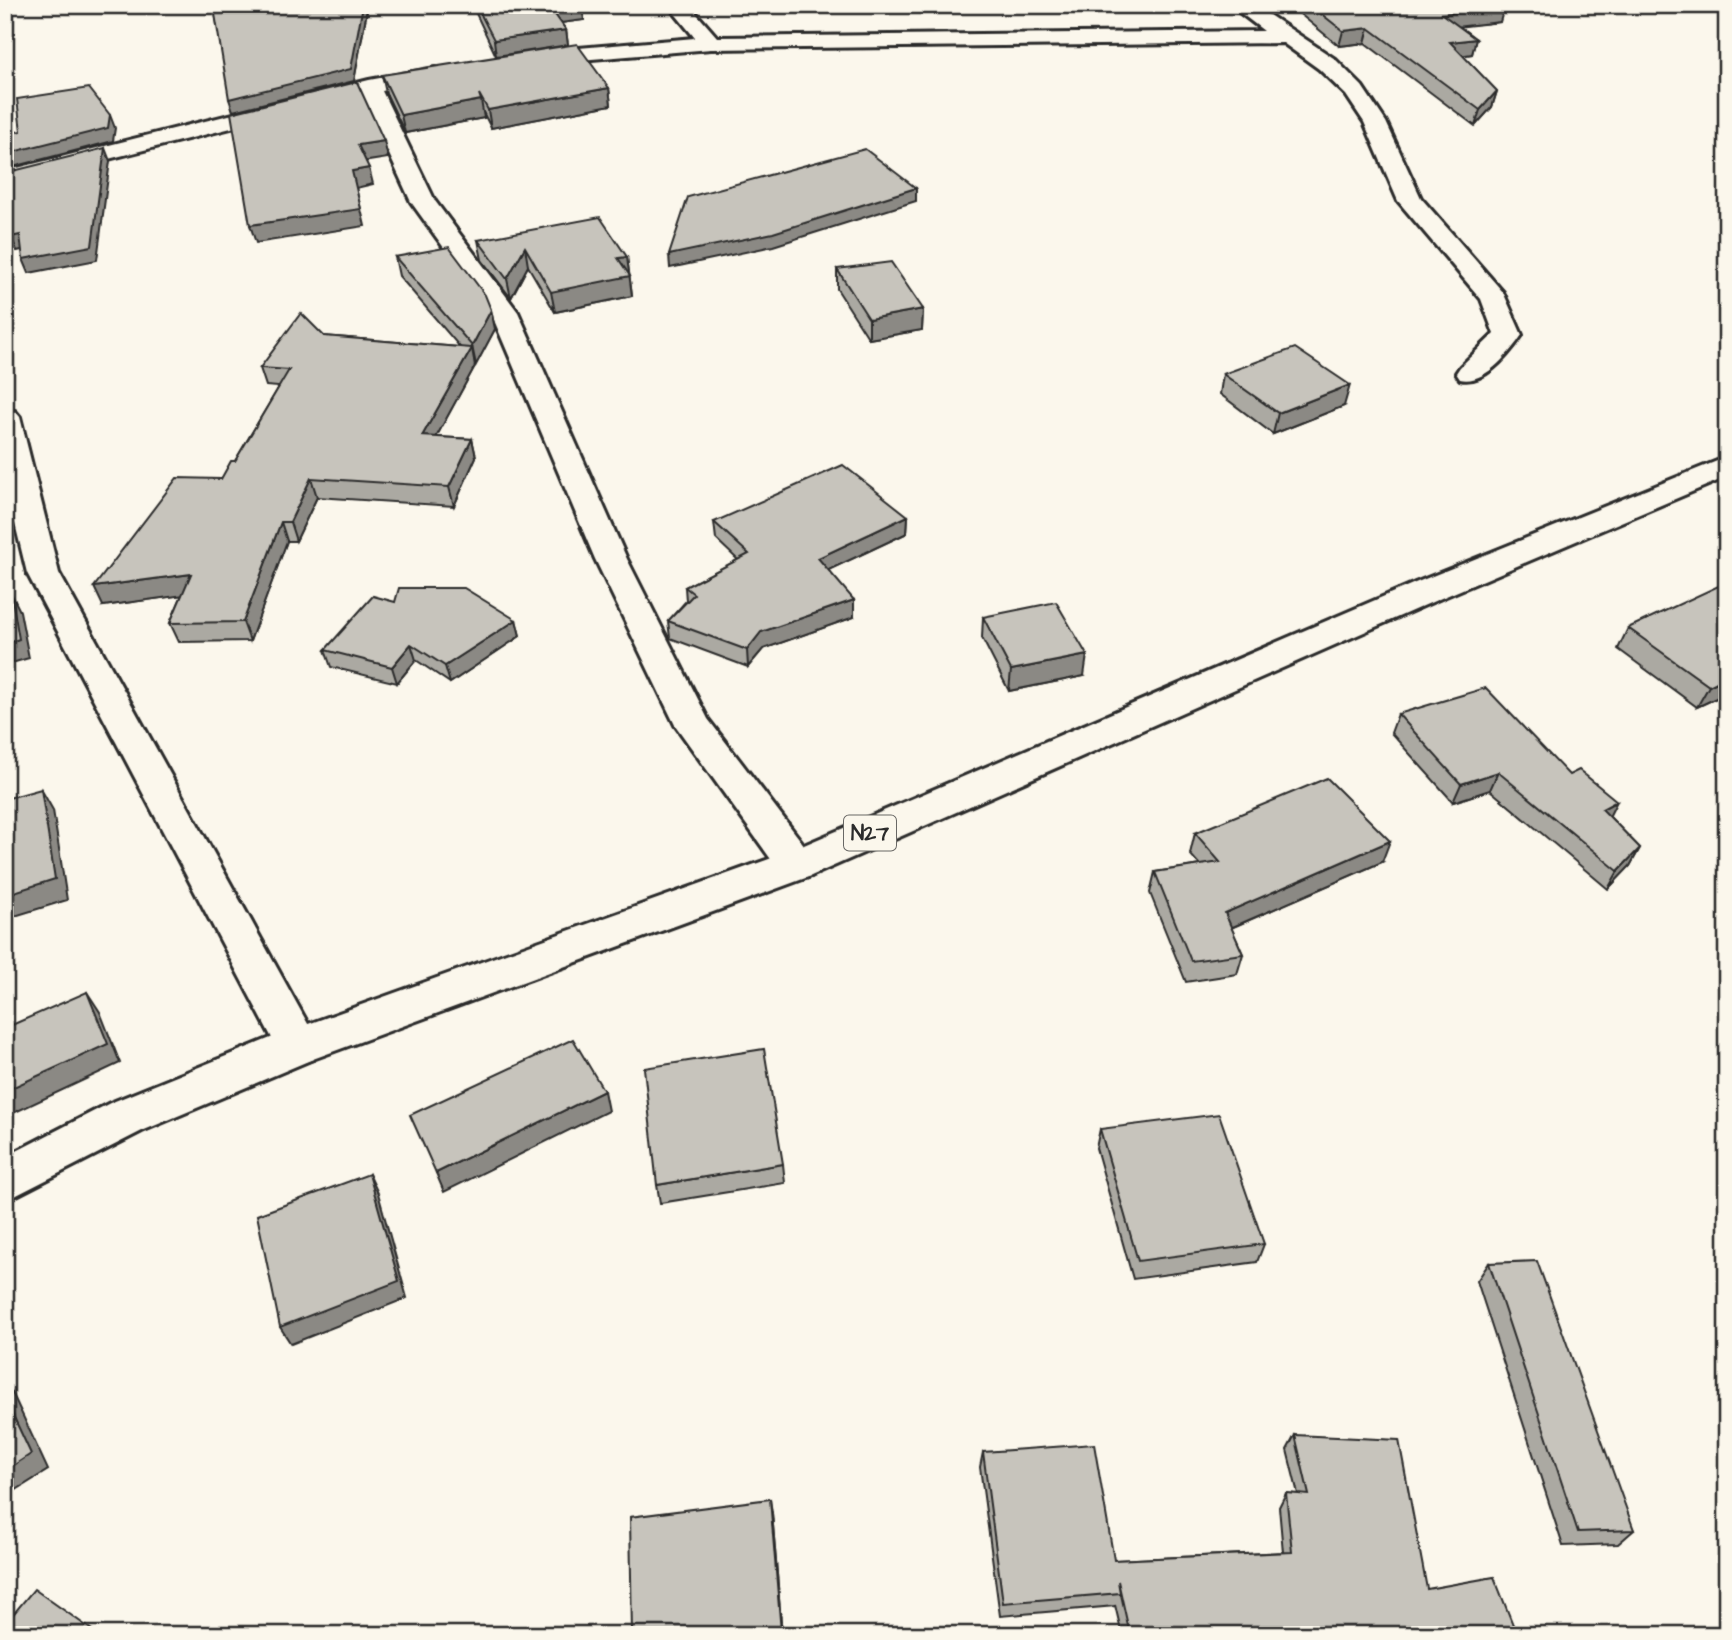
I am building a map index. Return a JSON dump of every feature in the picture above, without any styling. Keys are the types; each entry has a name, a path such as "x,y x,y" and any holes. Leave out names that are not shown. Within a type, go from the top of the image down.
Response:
{"street":[{"path":"678,5 711,43"},
{"path":"1240,5 1327,64 1354,91 1375,121 1410,201 1494,298 1508,335 1470,373"},
{"path":"512,61 551,55 711,43 1286,37"},
{"path":"5,178 369,87 460,71"},
{"path":"369,87 423,202 504,313 611,559 693,725 797,865"},
{"path":"5,416 43,573 298,1046"},
{"name":"N27","path":"5,1180 126,1117 298,1046 797,865 1427,592 1727,466"}],"building":[{"path":"216,5 363,5 351,69 229,99 215,14"},
{"path":"476,5 578,5 551,9 566,30 494,40"},
{"path":"1310,5 1501,5 1504,8 1442,14 1476,39 1450,42 1497,91 1480,110 1369,28 1343,31"},
{"path":"577,44 609,88 488,110 479,94 481,100 401,115 382,75"},
{"path":"357,82 384,141 358,145 369,168 352,171 361,209 250,225 231,113"},
{"path":"89,88 110,115 108,128 5,154 5,134 21,131 17,99"},
{"path":"105,148 92,246 23,259 20,235 11,237 9,230 5,231 5,173"},
{"path":"865,149 916,188 773,233 669,255 688,197"},
{"path":"600,217 627,257 618,258 630,276 551,292 525,247 507,279 478,240"},
{"path":"449,247 485,295 491,310 472,346 395,257"},
{"path":"891,262 923,309 869,319 837,269"},
{"path":"301,313 324,336 472,348 422,436 472,439 449,487 311,478 290,522 281,522 243,622 170,623 191,574 94,587 177,478 221,479 231,461 235,461 289,370 260,368"},
{"path":"1295,348 1350,385 1278,413 1223,374"},
{"path":"843,465 908,516 818,558 854,600 761,632 747,650 668,621 694,594 685,587 749,554 714,522"},
{"path":"1727,582 1727,677 1709,686 1628,628"},
{"path":"399,588 464,588 516,620 445,666 411,644 392,667 325,650 373,596 395,602"},
{"path":"11,593 19,639 5,644 5,595"},
{"path":"1056,602 1087,655 1011,670 983,617"},
{"path":"1486,688 1569,775 1579,770 1617,801 1602,809 1640,848 1618,871 1498,772 1461,784 1398,714"},
{"path":"1327,778 1390,841 1225,913 1243,954 1191,961 1155,872 1220,862 1195,833"},
{"path":"41,789 55,879 5,895 5,799"},
{"path":"87,992 108,1044 5,1091 5,1028"},
{"path":"573,1039 604,1091 436,1173 410,1115"},
{"path":"764,1049 783,1164 657,1185 644,1068"},
{"path":"1219,1114 1264,1244 1138,1261 1100,1129"},
{"path":"369,1174 399,1281 280,1327 257,1215"},
{"path":"1537,1261 1634,1530 1578,1532 1489,1263"},
{"path":"5,1398 31,1454 5,1471"},
{"path":"1295,1435 1399,1440 1427,1589 1494,1577 1517,1635 1130,1635 1118,1581 1120,1593 1003,1603 983,1452 1094,1444 1114,1560 1292,1552 1286,1493 1309,1495"},
{"path":"770,1499 781,1632 771,1635 632,1635 630,1517"},
{"path":"34,1589 99,1635 5,1635 5,1624"}]}
